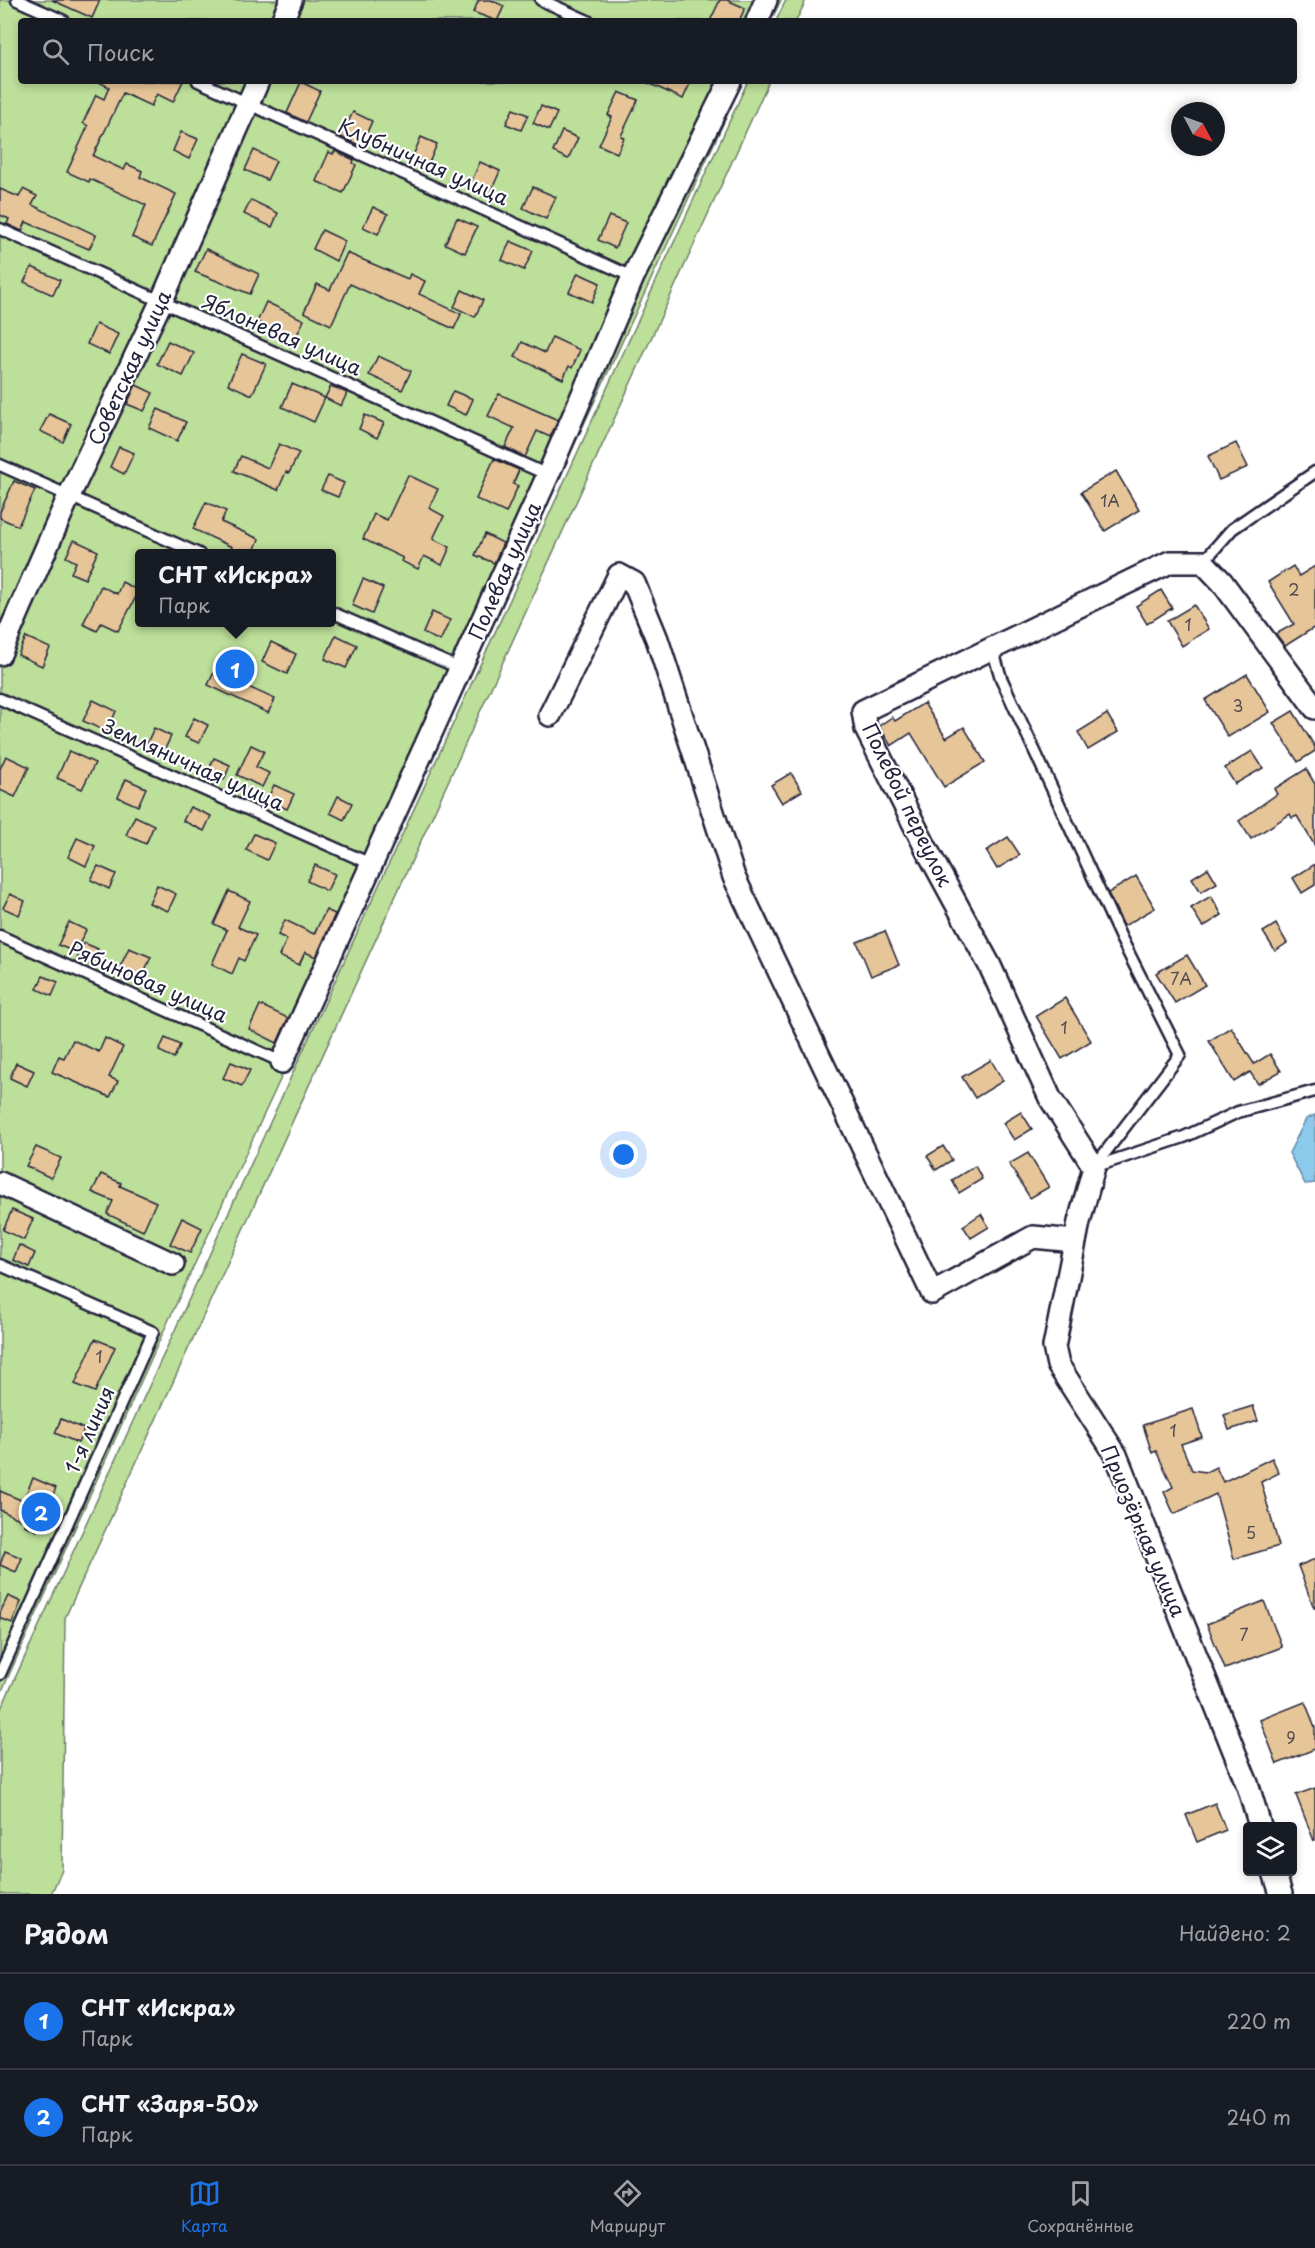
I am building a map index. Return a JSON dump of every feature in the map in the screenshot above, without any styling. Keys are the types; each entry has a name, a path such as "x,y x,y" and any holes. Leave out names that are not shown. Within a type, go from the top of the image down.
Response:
{"street":[{"path":"283,18 291,0"},
{"path":"757,18 766,0"},
{"name":"Советская улица","path":"0,654 69,496 162,300 257,84"},
{"name":"Полевая улица","path":"282,1062 548,475 633,277 725,84"},
{"name":"Полевой переулок","path":"1094,1167 1050,1098 990,966 866,729 863,711 1170,562 1203,562"},
{"path":"1203,562 1221,582 1315,708"},
{"path":"550,714 619,575 634,583 657,639 734,878 932,1293 1033,1238 1075,1241"},
{"name":"Приозёрная улица","path":"1094,1167 1075,1241 1054,1347 1058,1365 1116,1455 1248,1786 1259,1822"},
{"path":"0,1183 173,1264"},
{"path":"1275,1876 1281,1894"}],"lane":[{"path":"17,0 57,18"},
{"path":"541,0 581,18"},
{"name":"Клубничная улица","path":"205,84 633,277"},
{"name":"Яблоневая улица","path":"0,229 548,475"},
{"path":"0,465 188,549"},
{"path":"1203,562 1232,529 1315,472"},
{"path":"336,614 460,669"},
{"path":"992,648 1001,678 1116,928 1180,1055 1094,1167"},
{"name":"Земляничная улица","path":"0,699 371,864"},
{"name":"Рябиновая улица","path":"0,936 282,1062"},
{"path":"1094,1167 1184,1137 1238,1112 1315,1091"},
{"name":"1-я линия","path":"0,1265 153,1332 0,1674"}],"green space":[{"path":"0,0 781,0 772,18 18,18 18,84 742,84 165,1328 0,1695"},
{"path":"786,0 806,0 797,18 777,18"},
{"path":"747,84 768,84 65,1618 62,1870 51,1894 0,1894 0,1711"}],"water":[{"path":"1315,1115 1315,1183 1305,1184 1289,1153 1306,1119"}],"building":[{"path":"52,0 100,0 92,18"},
{"path":"479,0 491,0 504,6 498,18 489,18 473,12"},
{"path":"720,0 727,0 745,8 740,18 711,18"},
{"path":"103,84 182,84 173,102 157,94 151,106 123,93 93,156 124,170 127,164 142,171 140,177 176,194 152,246 132,237 146,205 90,179 89,182 67,172 88,126 83,123 96,95 104,99 109,87"},
{"path":"300,84 320,91 306,122 287,113"},
{"path":"650,84 690,84 683,99"},
{"path":"619,92 638,100 621,136 624,138 617,153 599,145 612,117 608,115"},
{"path":"541,106 557,113 549,130 533,123"},
{"path":"513,109 528,115 521,130 506,124"},
{"path":"353,112 372,121 361,146 341,137"},
{"path":"562,131 578,138 568,159 553,152"},
{"path":"181,132 198,139 189,159 173,151"},
{"path":"421,137 437,144 428,165 412,158"},
{"path":"254,150 276,161 267,180 245,170"},
{"path":"335,151 354,160 353,163 356,165 343,193 316,181 329,152 333,154"},
{"path":"480,162 500,171 488,198 468,189"},
{"path":"533,187 556,197 546,219 523,208"},
{"path":"0,189 19,197 23,189 37,196 32,205 96,235 89,249 26,222 22,231 7,224 9,219 0,215"},
{"path":"251,200 278,213 272,227 244,214"},
{"path":"373,207 388,214 378,234 363,227"},
{"path":"609,216 626,223 615,248 598,240"},
{"path":"457,218 477,227 465,253 445,244"},
{"path":"322,230 345,241 336,261 313,249"},
{"path":"510,241 533,251 524,270 502,260"},
{"path":"206,249 259,274 250,294 195,272"},
{"path":"347,253 408,279 410,274 425,281 419,294 461,314 454,329 350,284 331,325 304,312 317,284 330,290"},
{"path":"32,267 60,280 53,295 24,282"},
{"path":"578,273 600,283 592,302 569,292"},
{"path":"462,290 483,300 475,317 454,307"},
{"path":"266,302 304,320 295,339 257,322"},
{"path":"96,324 118,334 109,354 87,344"},
{"path":"552,337 580,350 572,368 569,366 563,379 515,357 522,342 545,353"},
{"path":"168,341 194,353 183,376 157,364"},
{"path":"242,354 266,364 252,395 228,384"},
{"path":"378,356 411,371 402,390 369,375"},
{"path":"292,384 325,398 314,422 282,407"},
{"path":"136,385 153,393 144,411 127,404"},
{"path":"331,386 347,393 341,406 325,398"},
{"path":"453,391 473,399 466,415 446,406"},
{"path":"499,394 558,420 550,437 537,431 525,457 505,447 514,428 488,416"},
{"path":"158,409 186,422 177,441 149,428"},
{"path":"49,414 71,424 63,442 40,431"},
{"path":"365,415 384,423 377,438 359,429"},
{"path":"1236,443 1248,467 1219,480 1208,456"},
{"path":"279,444 299,453 289,473 286,472 278,490 234,471 241,456 268,468"},
{"path":"119,447 134,453 124,474 110,467"},
{"path":"494,459 519,470 513,484 518,486 506,513 476,499"},
{"path":"1116,471 1139,510 1105,531 1081,492"},
{"path":"408,475 438,489 429,508 444,516 433,539 450,547 442,565 424,556 418,569 401,561 403,558 363,539 374,514 387,520"},
{"path":"328,476 344,483 338,497 321,490"},
{"path":"14,481 35,490 18,526 0,518 0,512"},
{"path":"206,502 226,511 221,522 259,539 255,549 231,549 232,547 193,529"},
{"path":"485,534 503,543 494,563 475,555"},
{"path":"74,540 98,551 85,579 71,573 76,562 66,557"},
{"path":"1293,566 1299,576 1315,566 1315,627 1285,646 1276,634 1294,624 1268,582"},
{"path":"363,579 383,588 372,614 352,605"},
{"path":"122,582 135,589 135,599 118,631 101,623 97,631 83,624 101,586 117,594"},
{"path":"1161,590 1172,608 1147,624 1136,606"},
{"path":"1194,605 1209,629 1182,646 1167,621"},
{"path":"432,612 450,620 440,641 423,633"},
{"path":"336,635 357,645 346,668 325,659"},
{"path":"26,637 50,648 42,666 18,655"},
{"path":"271,642 296,654 287,674 262,662"},
{"path":"217,666 231,673 228,678 275,699 268,713 208,685"},
{"path":"1247,674 1270,712 1228,737 1205,700"},
{"path":"93,700 116,711 107,732 83,721"},
{"path":"924,703 946,738 964,727 985,762 944,787 911,733 891,746 879,726 892,717 895,721"},
{"path":"1293,711 1315,747 1315,751 1298,762 1273,723"},
{"path":"1107,714 1118,732 1088,750 1078,732"},
{"path":"194,718 208,725 199,743 185,737"},
{"path":"154,728 171,736 164,751 147,743"},
{"path":"251,745 264,751 256,767 269,773 262,787 237,775"},
{"path":"69,751 95,763 82,789 57,778"},
{"path":"1252,751 1263,768 1235,784 1225,768"},
{"path":"6,756 29,767 15,797 0,790 0,769"},
{"path":"214,758 230,765 224,780 208,772"},
{"path":"1306,769 1315,784 1315,846 1297,816 1292,818 1290,814 1251,839 1239,821 1277,794 1274,789"},
{"path":"791,773 802,791 782,803 771,785"},
{"path":"126,779 146,788 138,806 118,797"},
{"path":"274,785 294,794 287,809 267,800"},
{"path":"338,796 352,803 344,820 330,813"},
{"path":"190,807 211,816 204,831 183,821"},
{"path":"135,816 154,825 146,844 126,835"},
{"path":"254,834 275,843 267,860 246,850"},
{"path":"1008,837 1020,855 997,869 986,851"},
{"path":"77,838 95,846 86,866 68,857"},
{"path":"1315,864 1315,885 1302,893 1293,878"},
{"path":"315,865 335,874 327,891 307,881"},
{"path":"98,866 116,874 109,889 91,880"},
{"path":"1208,868 1217,883 1201,892 1192,878"},
{"path":"1136,876 1155,908 1124,926 1108,893"},
{"path":"157,885 176,894 168,911 149,903"},
{"path":"229,891 250,901 238,927 256,935 244,961 239,958 232,974 212,964 227,930 214,924"},
{"path":"10,894 25,901 19,915 3,908"},
{"path":"1211,896 1222,915 1203,927 1191,908"},
{"path":"326,910 335,914 316,957 305,952 299,965 279,956 287,939 278,935 285,920 314,934"},
{"path":"69,922 86,930 75,952 58,945"},
{"path":"1276,924 1287,943 1275,951 1263,932"},
{"path":"885,931 899,965 871,976 857,942"},
{"path":"84,943 98,949 90,965 77,959"},
{"path":"129,948 151,957 141,979 119,969"},
{"path":"1187,955 1205,985 1175,1003 1156,973"},
{"path":"43,976 58,982 52,996 37,989"},
{"path":"1065,998 1091,1041 1062,1059 1036,1016"},
{"path":"260,1005 288,1018 277,1043 249,1029"},
{"path":"1231,1027 1254,1064 1270,1054 1281,1071 1258,1084 1250,1072 1234,1082 1209,1041"},
{"path":"105,1038 123,1047 109,1077 118,1081 110,1097 52,1072 59,1056 64,1058 73,1040 99,1052"},
{"path":"165,1038 180,1045 174,1058 159,1051"},
{"path":"991,1060 1003,1081 975,1098 962,1077"},
{"path":"231,1062 250,1070 242,1086 223,1078"},
{"path":"16,1063 34,1071 27,1086 10,1078"},
{"path":"1021,1112 1032,1129 1014,1140 1003,1123"},
{"path":"943,1146 952,1160 936,1170 927,1156"},
{"path":"36,1147 61,1158 51,1178 26,1166"},
{"path":"1028,1153 1049,1187 1030,1198 1009,1164"},
{"path":"975,1166 982,1179 959,1193 952,1180"},
{"path":"101,1174 121,1183 120,1186 156,1202 143,1231 107,1214 113,1201 92,1192"},
{"path":"12,1210 33,1219 24,1240 3,1230"},
{"path":"981,1214 989,1227 971,1238 963,1226"},
{"path":"182,1218 202,1228 190,1253 170,1244"},
{"path":"19,1245 35,1253 29,1267 13,1260"},
{"path":"95,1339 115,1347 95,1392 75,1384"},
{"path":"1253,1406 1258,1421 1229,1430 1224,1415"},
{"path":"1193,1409 1202,1437 1181,1444 1192,1470 1206,1472 1216,1467 1223,1482 1272,1458 1279,1473 1261,1482 1279,1546 1234,1559 1216,1494 1174,1514 1164,1492 1173,1487 1156,1451 1152,1453 1143,1425"},
{"path":"61,1419 84,1429 78,1443 55,1433"},
{"path":"33,1478 56,1488 37,1531 24,1525 26,1522 0,1510 0,1491 23,1501"},
{"path":"5,1551 22,1558 16,1572 0,1565"},
{"path":"1315,1559 1315,1608 1314,1608 1298,1566"},
{"path":"8,1596 21,1602 12,1623 0,1618"},
{"path":"1264,1601 1282,1647 1225,1669 1207,1624"},
{"path":"1305,1702 1315,1727 1315,1749 1277,1764 1260,1720"},
{"path":"1315,1788 1315,1840 1314,1841 1296,1795"},
{"path":"1215,1803 1226,1830 1197,1842 1186,1815"}],"place":[{"name":"СНТ «Искра»","path":"235,669"},
{"name":"СНТ «Заря-50»","path":"41,1512"}]}
